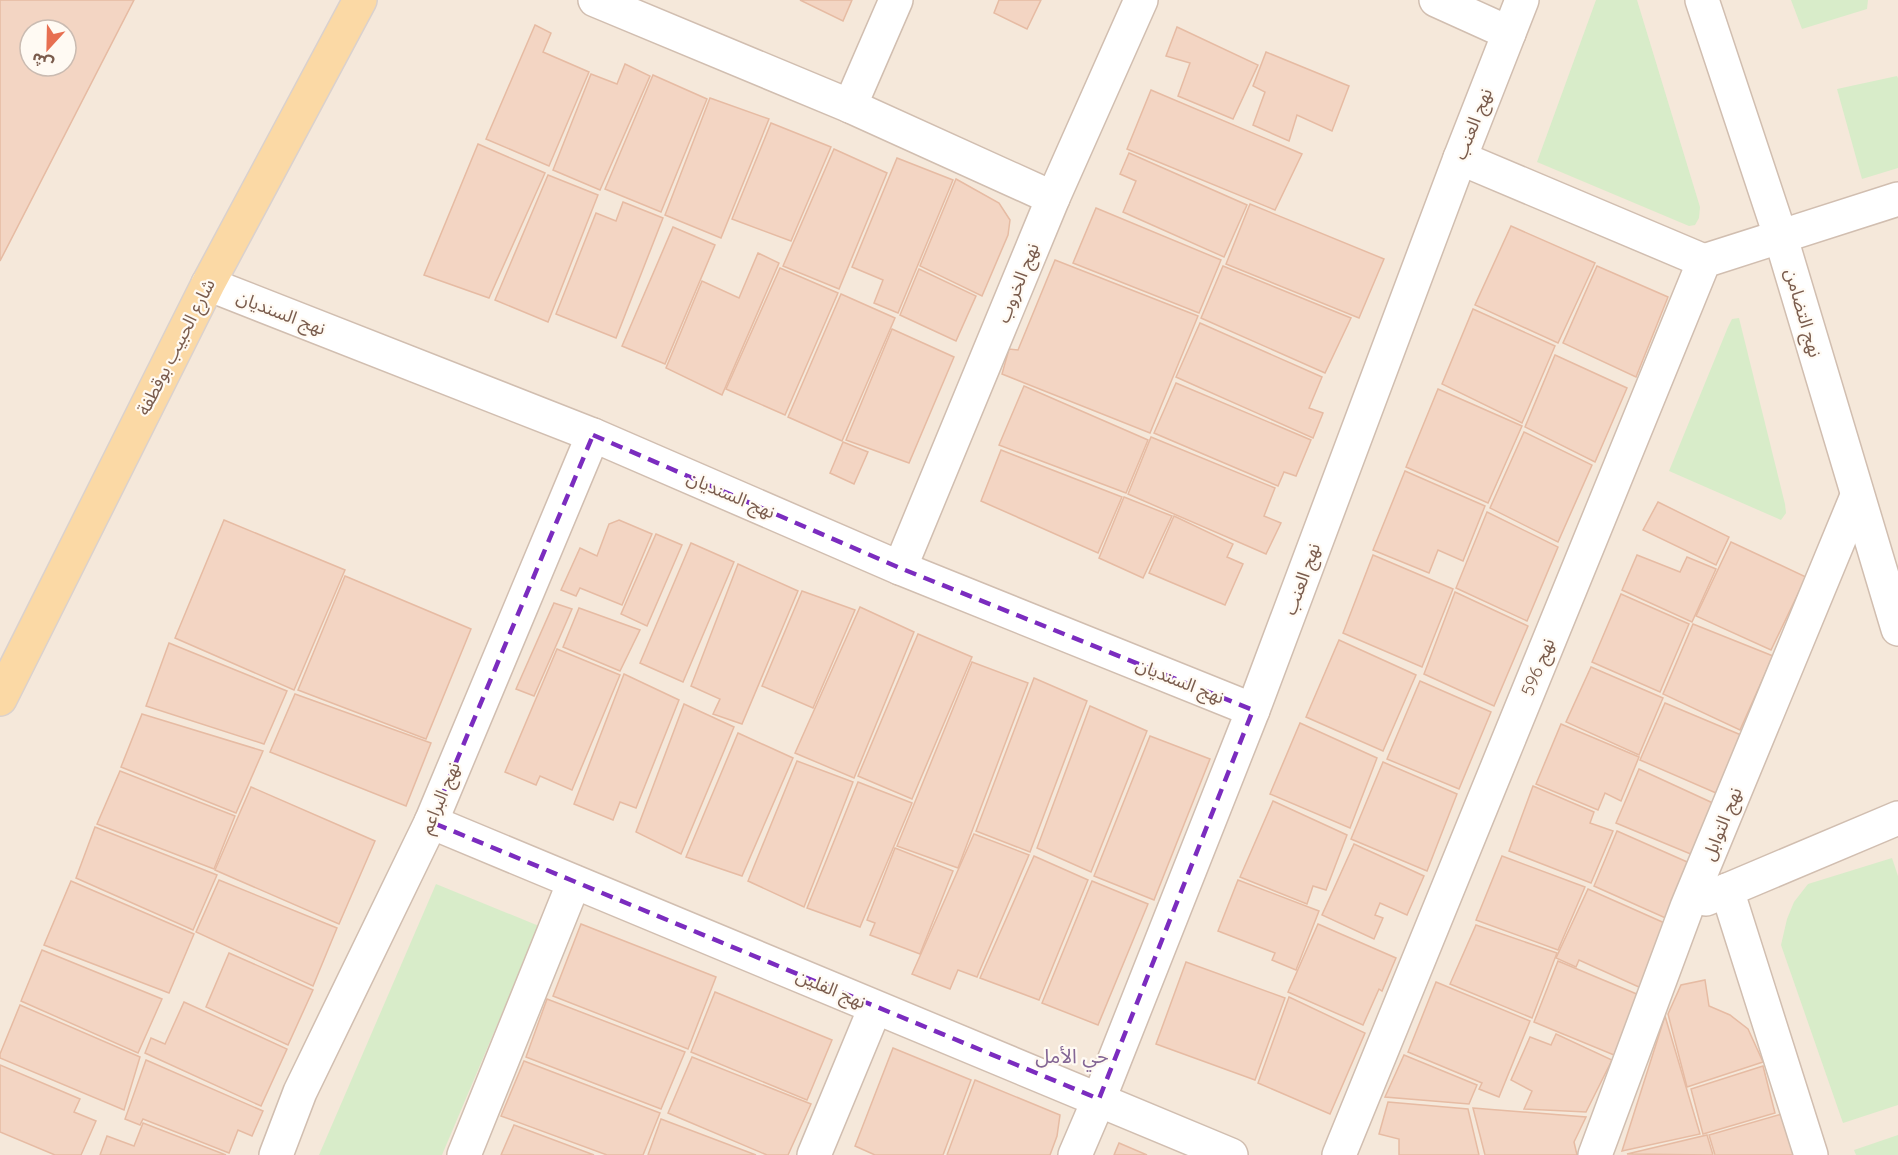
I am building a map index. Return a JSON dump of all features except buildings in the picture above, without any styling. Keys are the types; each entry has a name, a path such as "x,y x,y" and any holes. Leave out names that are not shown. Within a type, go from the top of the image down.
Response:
{"main road":[{"name":"شارع الحبيب بوقطفة","path":"0,699 207,284 360,0"}],"street":[{"path":"595,0 850,106 1053,198"},
{"path":"850,106 896,0"},
{"name":"نهج الخروب","path":"900,568 1053,198 1141,0"},
{"path":"1436,0 1509,33"},
{"name":"نهج العنب","path":"1075,1155 1253,710 1460,158 1522,0"},
{"name":"نهج التضامن","path":"1702,0 1781,238 1898,629"},
{"path":"1460,158 1704,261 1898,199"},
{"name":"نهج 596","path":"1342,1153 1704,261"},
{"name":"نهج السنديان","path":"207,284 593,435 900,568 1253,710"},
{"name":"نهج البراعم","path":"276,1155 300,1092 431,822 593,435"},
{"name":"نهج التوابل","path":"1595,1155 1687,907 1857,496"},
{"path":"1687,907 1898,818"},
{"name":"نهج الفلين","path":"431,822 1231,1155"},
{"path":"464,1155 574,882"},
{"path":"1727,890 1811,1155"},
{"path":"814,1155 875,1008"}],"highlighted area":[{"path":"593,435 900,568 1253,710 1099,1099 431,822"}],"shaded area":[{"path":"0,0 1898,0 1898,1155 0,1155"}],"green space":[{"path":"1596,0 1637,0 1700,207 1699,218 1695,225 1689,226 1537,162"},
{"path":"1791,0 1868,0 1867,9 1802,29"},
{"path":"1897,76 1898,168 1862,179 1837,89"},
{"path":"1739,318 1785,504 1786,513 1781,520 1669,471 1728,327 1732,319"},
{"path":"1892,858 1898,876 1898,1105 1843,1123 1781,945 1794,902 1808,884"},
{"path":"436,884 539,926 442,1155 319,1155"},
{"path":"1898,1135 1898,1155 1856,1155 1854,1150"}],"district":[{"name":"حي الأمل","path":"1072,1056"}]}
